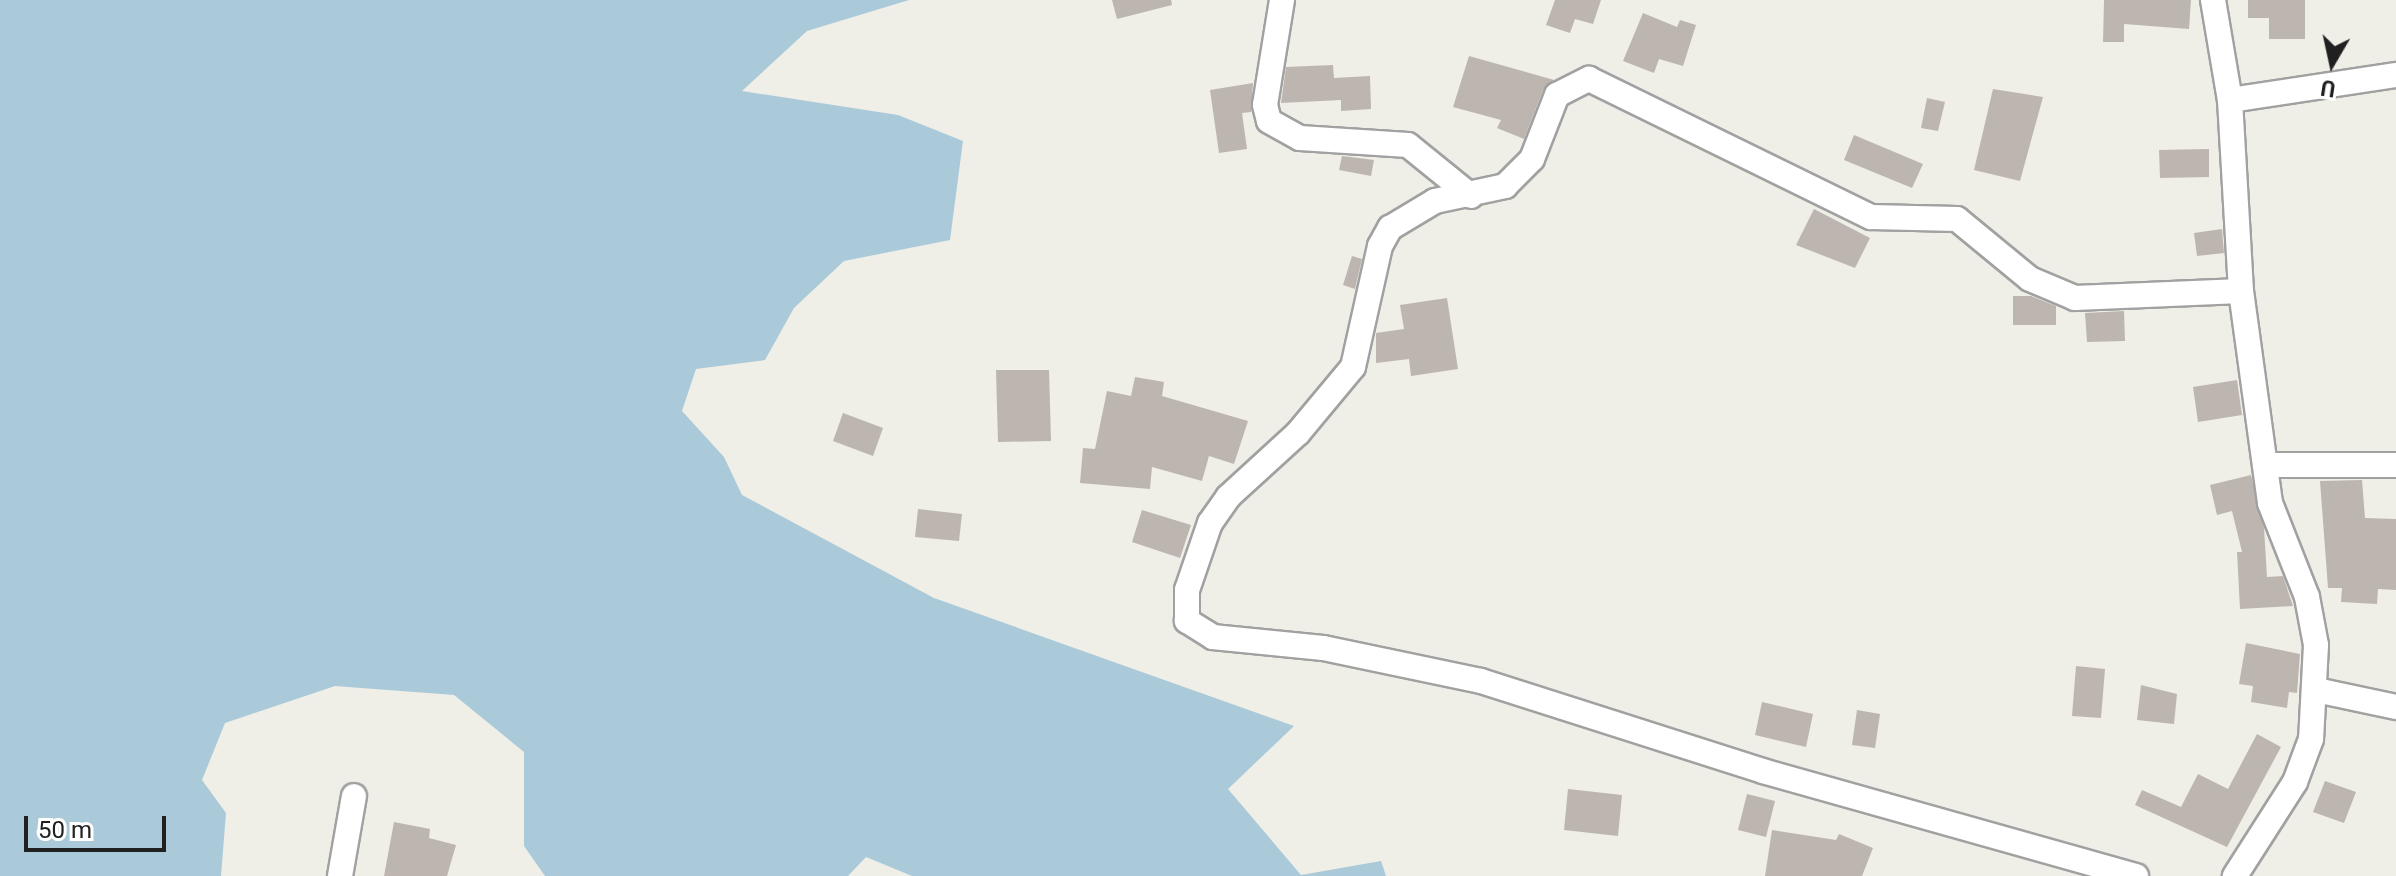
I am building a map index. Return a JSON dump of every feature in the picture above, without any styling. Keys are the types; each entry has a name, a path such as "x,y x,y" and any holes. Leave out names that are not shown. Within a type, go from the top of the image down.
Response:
{"street":[{"path":"1282,0 1265,105 1269,121 1300,138 1408,145 1471,196"},
{"path":"2213,0 2230,100 2241,291 2266,465 2279,535 2307,597 2316,690 2311,739 2295,782 2235,876"},
{"path":"2230,100 2396,75"},
{"path":"2136,876 1763,771 1481,681 1323,648 1228,641 1196,631 1187,621 1187,590 1210,523 1244,479 1324,406 1353,367 1380,246 1390,228 1426,204 1505,186 1532,159 1557,95 1589,79 1871,217 1957,219 2030,279 2075,298 2241,291"},
{"path":"2266,465 2396,465"},
{"path":"2316,690 2396,707"},
{"path":"340,876 354,796"}],"water":[{"path":"0,0 909,0 807,31 742,91 898,115 963,141 950,240 844,261 794,308 765,360 696,369 682,411 724,457 742,495 934,598 1294,726 1228,789 1301,875 1381,861 1386,876 912,876 866,857 848,876 545,876 524,846 524,752 454,695 335,686 225,723 202,780 226,813 221,876 0,876"}],"building":[{"path":"1112,0 1171,0 1172,5 1117,19"},
{"path":"1555,0 1601,0 1593,24 1575,19 1570,33 1546,25"},
{"path":"2104,0 2191,0 2189,29 2124,24 2124,42 2103,42"},
{"path":"2248,0 2305,0 2305,39 2269,39 2269,18 2248,18"},
{"path":"1643,13 1677,27 1680,20 1696,25 1683,66 1659,59 1654,73 1623,61"},
{"path":"1469,56 1554,80 1543,90 1524,139 1497,128 1501,120 1453,107"},
{"path":"1333,65 1334,78 1370,76 1371,109 1341,111 1341,100 1281,103 1286,67"},
{"path":"1253,83 1251,112 1242,113 1247,149 1219,153 1210,90"},
{"path":"1993,89 2043,97 2020,181 1974,170"},
{"path":"1927,98 1945,102 1938,131 1921,128"},
{"path":"1854,135 1923,164 1912,188 1844,160"},
{"path":"2209,149 2209,177 2160,178 2159,150"},
{"path":"1342,156 1374,160 1371,176 1339,170"},
{"path":"1814,209 1870,238 1855,268 1796,245"},
{"path":"2222,229 2224,253 2197,256 2194,233"},
{"path":"1352,256 1362,259 1355,289 1343,285"},
{"path":"2013,296 2031,296 2056,306 2056,325 2013,325"},
{"path":"1447,298 1458,369 1411,376 1409,359 1376,363 1376,333 1404,329 1400,305"},
{"path":"2124,311 2125,341 2087,342 2085,313"},
{"path":"996,370 1049,370 1051,441 998,442"},
{"path":"1135,377 1164,382 1162,396 1248,421 1234,464 1209,456 1202,481 1152,467 1150,489 1080,483 1083,448 1095,449 1107,391 1131,396"},
{"path":"2237,380 2242,415 2198,422 2193,387"},
{"path":"843,413 883,428 873,456 833,441"},
{"path":"2251,475 2264,528 2267,577 2283,576 2293,606 2240,609 2237,552 2242,552 2232,511 2217,515 2210,485"},
{"path":"2362,480 2365,518 2396,519 2396,590 2378,589 2377,604 2341,602 2342,588 2328,588 2320,481"},
{"path":"918,509 962,514 959,541 915,537"},
{"path":"1142,510 1191,525 1180,558 1132,542"},
{"path":"2246,643 2300,654 2297,693 2289,692 2287,708 2251,702 2253,686 2239,684"},
{"path":"2076,666 2105,669 2101,718 2072,716"},
{"path":"2141,685 2177,694 2174,724 2137,720"},
{"path":"1762,702 1813,714 1806,747 1755,735"},
{"path":"1857,710 1880,714 1875,748 1852,745"},
{"path":"2257,734 2281,747 2227,847 2135,805 2142,790 2181,807 2198,774 2228,789"},
{"path":"2325,781 2356,792 2344,823 2313,812"},
{"path":"1568,789 1622,795 1618,836 1564,830"},
{"path":"1747,794 1775,801 1766,837 1738,830"},
{"path":"394,822 430,829 429,838 456,845 447,876 384,876"},
{"path":"1772,830 1836,840 1839,834 1873,848 1862,876 1765,876"}]}
